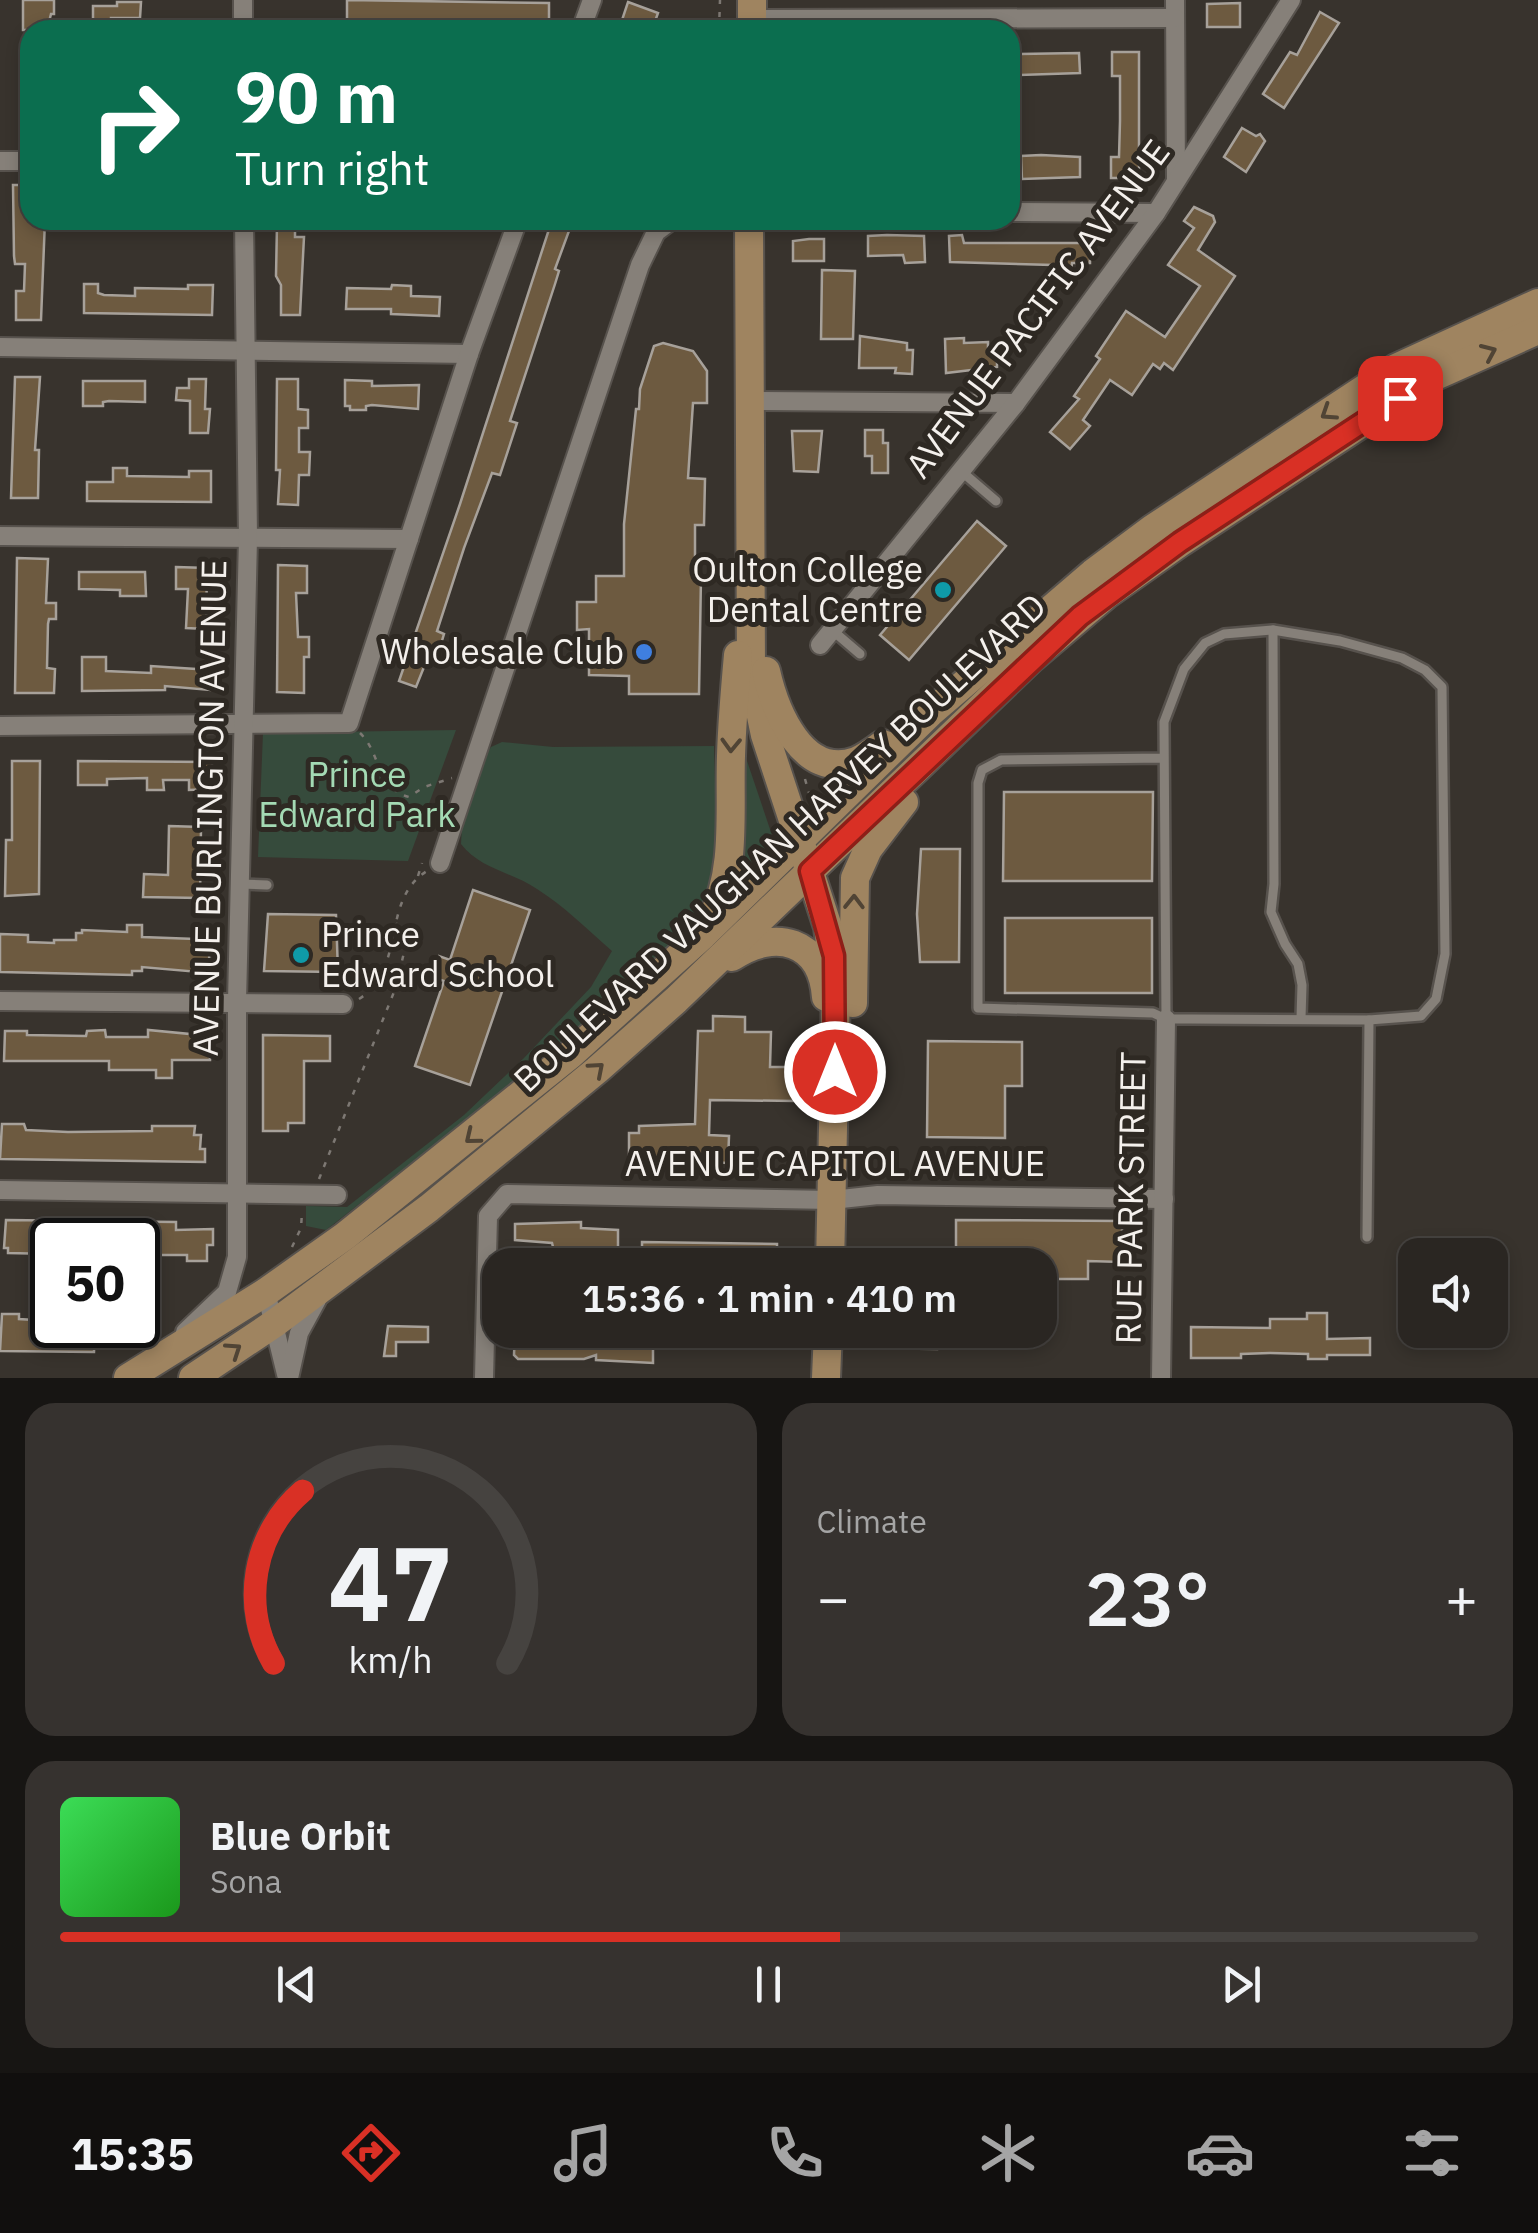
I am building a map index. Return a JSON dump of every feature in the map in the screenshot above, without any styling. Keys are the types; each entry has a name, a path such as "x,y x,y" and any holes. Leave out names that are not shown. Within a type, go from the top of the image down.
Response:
{"main road":[{"path":"749,230 750,653 755,695 834,956 831,1248"},
{"name":"BOULEVARD VAUGHAN HARVEY BOULEVARD","path":"140,1370 266,1292 345,1236 570,1056 704,935 930,713 1029,625 1152,529 1396,368 1538,303"},
{"name":"BOULEVARD VAUGHAN HARVEY BOULEVARD","path":"193,1378 330,1283 511,1143 676,1000 1032,658 1138,571 1414,389 1538,330"},
{"path":"750,508 765,664 781,716 796,742 823,761 854,762 930,713"},
{"path":"704,935 727,876 732,722 750,508"},
{"path":"835,1103 850,1031 854,894 860,863 885,824 1032,658"},
{"path":"676,1000 755,944 778,941 799,948 812,958 824,979 835,1103"},
{"path":"826,1378 827,1348"}],"street":[{"name":"AVENUE PACIFIC AVENUE","path":"826,638 1016,402 1156,213 1291,0"},
{"path":"752,16 1175,9 1176,182"},
{"path":"1020,212 1156,213"},
{"name":"AVENUE BURLINGTON AVENUE","path":"140,1370 226,1292 237,1257 237,1001 248,538 244,230"},
{"path":"0,726 348,723 469,354 514,230"},
{"path":"440,862 640,264 659,230"},
{"path":"0,347 469,354"},
{"path":"750,401 1016,402"},
{"path":"0,536 409,539"},
{"path":"0,1001 343,1004"},
{"name":"RUE PARK STREET","path":"1161,1378 1166,1019"},
{"path":"0,1190 337,1195"},
{"name":"AVENUE CAPITOL AVENUE","path":"484,1378 488,1216 507,1194 832,1200 878,1195 1164,1199"},
{"path":"287,1378 298,1333 308,1311 330,1283"},
{"path":"266,1292 287,1378"}],"lane":[{"path":"961,471 996,501"},
{"path":"1164,758 1001,760 982,770 978,783 978,1008 1153,1012 1166,1019 1369,1020 1421,1016 1436,999 1445,954 1442,687 1425,670 1402,658 1340,641 1273,630 1224,634 1204,643 1184,669 1164,722 1166,1019"},
{"path":"1273,630 1271,912 1298,964 1301,1018"},
{"path":"826,638 860,654"},
{"path":"240,884 268,885"},
{"path":"1367,1237 1369,1020"}],"path":[{"path":"348,723 368,740 383,778 402,795 409,796 442,779 468,780"},
{"path":"804,776 813,806"},
{"path":"343,1004 374,988 392,948 406,888 418,876"},
{"path":"288,1254 302,1228 303,1207 320,1177 396,987 405,948 396,922"}],"green space":[{"name":"Prince Edward Park","path":"456,730 408,861 258,857 263,733"},
{"path":"502,742 553,747 714,746 719,794 717,876 699,917 633,980 493,1099 326,1230 306,1226 306,1206 347,1207 464,1115 591,987 612,951 547,896 477,859 461,844 462,824 487,753"},
{"path":"744,752 775,844 745,875 736,875"}],"building":[{"path":"23,0 54,0 54,14 50,20 23,20"},
{"path":"347,0 549,3 549,20 347,20"},
{"path":"117,2 141,2 140,18 93,20 93,6 117,6"},
{"path":"628,2 658,13 656,20 622,20"},
{"path":"1240,3 1240,27 1207,27 1207,4"},
{"path":"1320,12 1339,23 1284,108 1263,94 1290,52 1297,55"},
{"path":"1112,52 1139,52 1139,178 1111,178 1111,157 1119,157 1120,121 1120,76 1112,76"},
{"path":"1079,53 1080,73 1020,75 1020,54"},
{"path":"1242,128 1256,136 1260,134 1265,141 1246,172 1224,157"},
{"path":"1021,156 1080,157 1080,177 1022,179"},
{"path":"13,185 20,185 20,230 45,230 41,320 16,320 16,291 24,291 25,264 15,264"},
{"path":"1194,207 1213,216 1215,222 1198,250 1235,276 1173,370 1164,363 1160,369 1153,364 1132,395 1110,380 1083,420 1090,426 1070,449 1050,432 1079,399 1074,396 1126,311 1165,337 1200,286 1168,265 1194,228 1184,221"},
{"path":"277,230 295,230 295,237 304,237 300,315 281,315 281,285 276,276"},
{"path":"549,230 569,230 510,421 517,423 500,475 492,473 464,548 437,631 444,634 438,654 430,652 416,687 399,681"},
{"path":"962,235 964,243 1090,243 1090,263 1072,263 1071,273 1053,272 1053,265 950,262 949,236"},
{"path":"868,236 924,236 925,262 905,263 903,255 868,256"},
{"path":"824,239 824,261 793,261 793,241"},
{"path":"822,270 855,271 853,339 821,339"},
{"path":"84,284 98,284 98,293 104,295 135,296 135,288 188,289 188,285 213,285 212,315 84,313"},
{"path":"392,285 411,286 411,296 440,297 439,316 391,314 391,309 346,309 347,288 391,289"},
{"path":"860,336 907,343 907,350 913,350 912,374 895,373 896,368 859,368"},
{"path":"964,338 964,343 988,342 988,347 997,346 997,367 946,373 945,339"},
{"path":"663,343 693,351 707,371 707,403 693,403 688,478 705,479 704,525 695,525 695,577 701,577 699,694 629,694 629,676 589,675 589,629 577,630 577,602 596,602 596,576 624,576 624,524 636,409 654,346"},
{"path":"15,377 40,377 35,450 39,450 38,498 11,498"},
{"path":"189,379 206,379 208,433 190,433 190,401 176,400 177,388 189,388"},
{"path":"277,379 298,379 298,409 308,410 308,428 299,428 299,452 310,452 309,475 299,475 298,505 278,504"},
{"path":"345,380 372,381 372,386 419,385 418,409 372,405 366,406 366,410 350,410 350,406 345,406"},
{"path":"83,381 145,381 145,402 109,401 103,402 103,406 83,406"},
{"path":"865,430 883,430 883,443 888,443 888,473 872,473 872,456 865,456"},
{"path":"792,431 822,431 818,472 794,471"},
{"path":"113,468 127,468 127,476 189,477 189,471 211,471 211,502 87,501 87,482 113,482"},
{"name":"Oulton College Dental Centre","path":"977,521 1006,546 909,660 880,635"},
{"path":"17,558 48,559 46,603 56,603 56,619 49,619 48,624 47,668 55,669 54,693 15,693"},
{"path":"278,565 307,566 307,593 296,593 298,637 309,637 309,657 304,657 304,693 277,692"},
{"path":"176,567 207,568 206,629 186,628 188,589 176,589"},
{"path":"79,572 145,572 146,596 120,596 120,590 79,589"},
{"path":"82,657 106,657 106,671 151,673 151,666 211,670 210,690 165,686 165,690 82,691"},
{"path":"12,761 40,761 39,894 5,896 6,840 12,840"},
{"path":"78,761 212,762 212,789 189,790 189,780 163,780 164,790 147,790 147,778 107,779 107,785 78,785"},
{"path":"1004,792 1153,792 1152,881 1003,881"},
{"path":"169,826 201,827 200,898 143,897 144,874 168,875"},
{"path":"921,849 960,849 959,962 920,962 917,914"},
{"path":"473,890 530,910 470,1085 415,1066 444,981 432,977 439,956 450,960"},
{"name":"Prince Edward School","path":"268,914 336,915 338,972 264,971"},
{"path":"1005,918 1152,918 1152,993 1005,993"},
{"path":"127,925 142,925 142,937 196,939 208,935 210,973 142,967 142,971 132,971 132,975 0,972 0,934 28,935 28,942 54,943 76,940 76,933 82,930 127,932"},
{"path":"713,1016 745,1017 745,1032 771,1032 770,1067 794,1067 794,1101 710,1100 709,1135 729,1136 728,1163 709,1162 709,1158 656,1157 656,1162 629,1162 629,1133 639,1133 639,1126 695,1124 698,1031 713,1031"},
{"path":"105,1030 106,1037 148,1037 148,1030 210,1036 210,1060 172,1060 172,1078 156,1078 156,1070 109,1070 109,1061 4,1061 5,1031 86,1036 87,1031"},
{"path":"263,1035 330,1036 330,1061 304,1061 304,1123 288,1123 288,1131 263,1131"},
{"path":"928,1041 1022,1042 1022,1086 1005,1086 1005,1138 927,1137"},
{"path":"2,1124 24,1124 26,1130 68,1132 195,1126 194,1135 201,1135 200,1149 205,1149 205,1162 0,1159"},
{"path":"6,1220 30,1220 30,1254 8,1253 8,1248 4,1248"},
{"path":"956,1220 1122,1221 1122,1262 1088,1261 1088,1279 1057,1279 1057,1248 956,1248"},
{"path":"160,1222 176,1222 176,1230 213,1229 207,1261 187,1261 187,1255 160,1255"},
{"path":"581,1222 581,1228 618,1230 618,1248 553,1248 552,1243 515,1240 515,1224"},
{"path":"642,1242 777,1244 777,1248 642,1248"},
{"path":"1307,1313 1327,1313 1327,1339 1370,1338 1370,1355 1308,1359 1308,1354 1270,1353 1241,1354 1241,1358 1191,1358 1191,1327 1270,1328 1270,1319 1307,1319"},
{"path":"2,1314 19,1314 19,1319 30,1320 30,1348 94,1348 94,1352 0,1351"},
{"path":"388,1326 428,1327 428,1342 396,1342 396,1356 384,1356"},
{"path":"514,1348 653,1348 653,1363 596,1360 596,1355 584,1359 518,1359"}],"place":[{"name":"Oulton College Dental Centre","path":"943,590"},
{"name":"Wholesale Club","path":"644,652"},
{"name":"Prince Edward School","path":"301,955"}],"route":[{"path":"835,1072 834,956 810,871 1080,616 1180,542 1400,398"}]}
